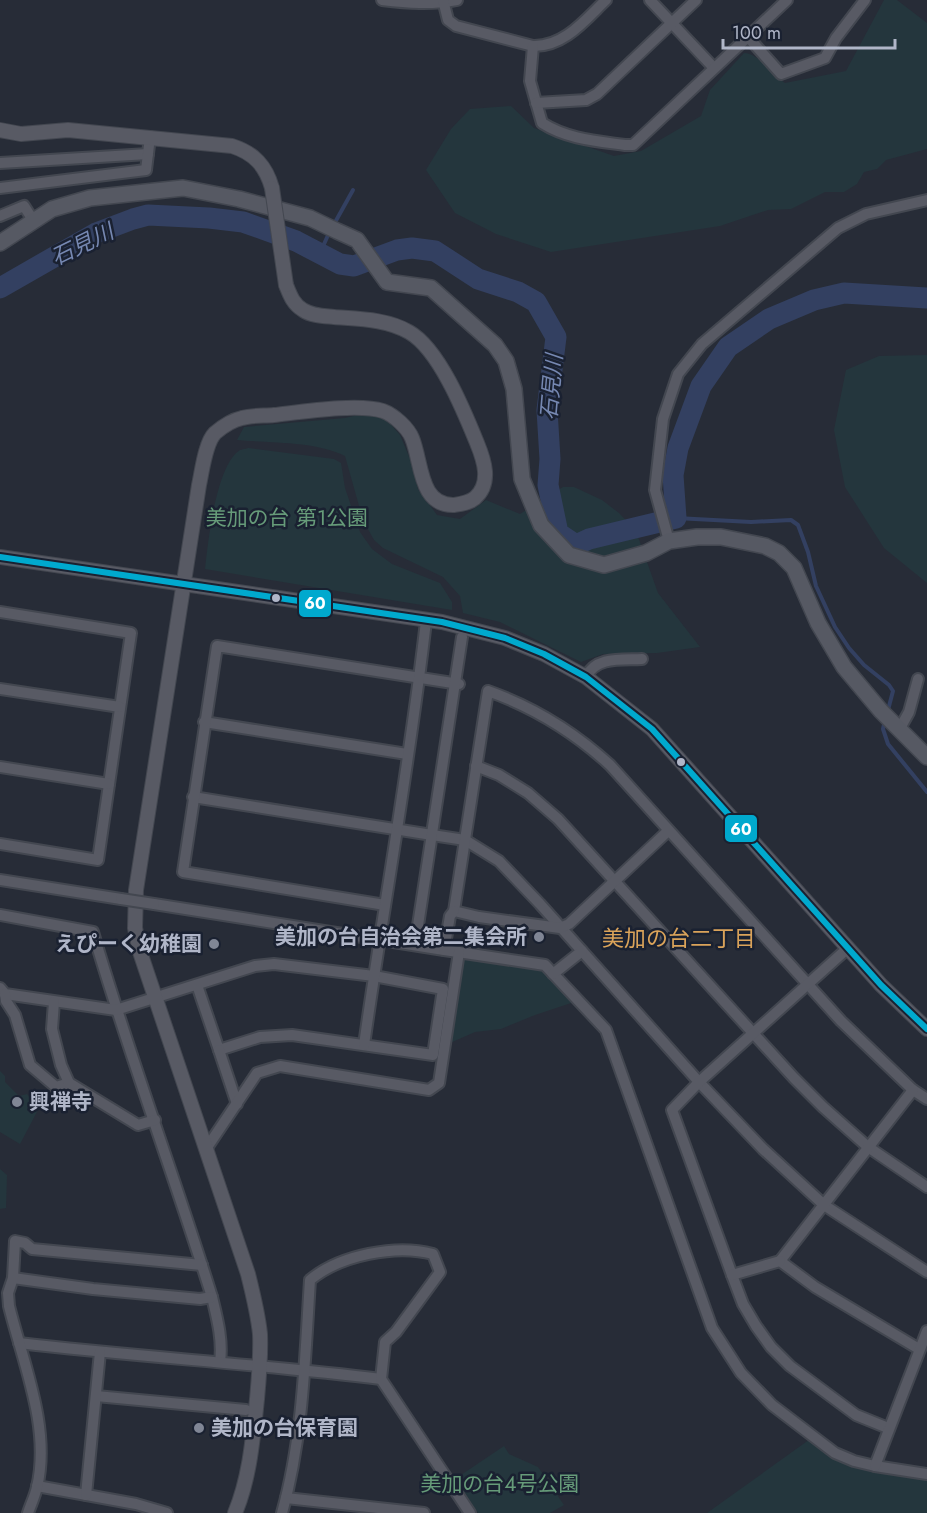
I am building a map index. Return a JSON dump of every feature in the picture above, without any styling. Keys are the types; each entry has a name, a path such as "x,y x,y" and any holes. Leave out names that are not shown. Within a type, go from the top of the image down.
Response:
{"main road":[{"path":"0,243 52,209 90,198 183,188 239,199 310,218 357,240 368,252 378,272 387,282 431,288 488,337 501,352 514,389 522,479 541,525 569,555 604,565 646,554 669,541 697,537 721,537 765,546 779,553 794,568 818,624 844,667 890,721 927,757"}],"street":[{"path":"382,0 416,3 457,0"},
{"path":"444,1 448,20 456,26 533,46 546,46 558,42 606,0"},
{"path":"650,0 714,69"},
{"path":"536,103 586,100 597,94 696,0"},
{"path":"533,46 530,81 542,123 557,132 625,146 633,145 787,0"},
{"path":"748,36 781,74 825,58 842,30 865,0"},
{"path":"0,130 21,134 68,130 220,144 244,150 262,165 269,176 286,285 291,299 304,310 317,315 389,324 410,332 433,354 470,426 480,450 486,474 475,498 463,504 438,503 426,488 412,437 399,421 383,411 359,408 242,418 213,435 208,447 199,485 139,872 135,928 140,952 248,1274 255,1302 260,1333 260,1365 247,1479 235,1513"},
{"path":"0,188 146,170 150,137"},
{"path":"0,163 148,154"},
{"path":"669,541 655,490 663,419 678,374 702,344 838,228 866,214 927,200"},
{"path":"0,216 24,206 33,220"},
{"path":"0,557 465,627 506,638 544,654 586,677 652,729 881,985 927,1029"},
{"path":"0,612 130,633 98,860 0,844"},
{"path":"364,1045 398,829 426,621"},
{"path":"415,945 457,684 462,637"},
{"path":"385,905 183,872 217,646 457,684"},
{"path":"586,677 595,665 604,662 642,659"},
{"path":"890,721 909,712 918,680"},
{"path":"0,689 120,707"},
{"path":"444,950 450,916 454,911 485,690 514,700 550,719 594,750 841,1021 913,1090 927,1100"},
{"path":"204,722 407,754"},
{"path":"476,766 499,775 543,804 616,880 753,1034 823,1107 868,1146 927,1187"},
{"path":"0,767 109,784"},
{"path":"193,797 465,840 499,861 699,1082 763,1149 824,1205 927,1272"},
{"path":"454,911 479,918 560,928 569,924 668,831"},
{"path":"0,880 545,965 606,1030 712,1328 741,1373 772,1406 835,1453 875,1466 927,1474"},
{"path":"0,915 93,932 116,1010 155,1120 212,1297 217,1318 220,1362"},
{"path":"848,948 699,1082 672,1110 743,1304 756,1326 771,1347 790,1366 856,1415 888,1428"},
{"path":"553,974 582,951"},
{"path":"206,1149 257,1073 280,1066 429,1090 439,1083 459,952"},
{"path":"2,991 54,1002 116,1010 255,966 274,964 374,976 443,989 433,1055 276,1034 219,1050"},
{"path":"197,985 237,1104"},
{"path":"2,991 15,1015 30,1065 56,1087 69,1083"},
{"path":"54,1002 52,1029 61,1065 69,1083 138,1125 155,1120"},
{"path":"732,1275 780,1261 913,1090"},
{"path":"28,1513 37,1486 40,1444 35,1410 9,1306 8,1293 13,1278 15,1241 26,1243 32,1249 202,1265"},
{"path":"282,1513 305,1370 310,1280 322,1270 355,1257 416,1250 433,1254 440,1272 396,1332 385,1342 381,1378 470,1513"},
{"path":"780,1261 815,1287 919,1349"},
{"path":"13,1278 200,1299 212,1297"},
{"path":"875,1466 927,1331"},
{"path":"19,1343 381,1378"},
{"path":"86,1495 100,1352"},
{"path":"96,1396 246,1410"},
{"path":"37,1486 136,1504 167,1513"},
{"path":"286,1498 357,1510 424,1513"}],"green space":[{"path":"884,0 897,0 927,23 927,149 886,160 877,169 864,172 857,184 844,192 825,192 791,209 768,210 720,226 551,252 496,234 455,213 426,170 451,129 470,109 511,106 534,128 614,156 641,151 701,116 710,90 744,53 755,57 785,83 846,71"},
{"path":"927,355 927,583 884,548 845,487 834,430 846,370 879,356"},
{"path":"367,413 387,420 400,435 411,461 418,489 437,515 460,519 486,500 520,514 563,487 574,487 602,500 619,513 636,531 658,593 700,647 657,653 603,654 581,662 500,622 463,613 460,596 443,577 383,548 374,540 363,520 345,456 307,445 237,440 244,427 345,418"},
{"name":"美加の台 第1公園","path":"249,448 334,459 341,463 345,488 360,532 372,549 392,564 440,583 452,602 452,610 205,569 219,487 232,458 240,450"},
{"path":"466,957 543,968 574,1002 501,1029 475,1032 450,1043 462,960"},
{"name":"興禅寺","path":"0,1071 5,1076 5,1082 19,1096 27,1094 39,1108 20,1144 0,1132"},
{"path":"0,1169 7,1175 6,1208 0,1209"},
{"path":"813,1437 835,1453 927,1474 927,1513 707,1513"},
{"name":"美加の台4号公園","path":"504,1446 509,1454 538,1467 564,1505 550,1513 478,1513 455,1479"}],"waterway":[{"path":"333,226 353,190"},
{"name":"石見川","path":"0,288 96,233 148,215 243,222 296,241 340,264 354,266 397,250 412,248 435,251 478,279 518,292 536,302 556,337 547,410 550,459 548,485 558,533 576,545 589,539 676,518 673,475 678,448 701,386 728,347 769,319 814,300 844,293 927,298"},
{"path":"320,253 329,233"},
{"path":"676,518 751,522 791,520 798,525 808,552 816,586 835,627 864,665 893,691 888,710"},
{"path":"885,720 883,729 888,744 927,792"}],"transit line":[{"name":"60","path":"0,557 442,622 505,638 544,654 586,677 652,729 881,985 927,1029"}],"place":[{"name":"美加の台自治会第二集会所","path":"539,937"},
{"name":"えぴーく幼稚園","path":"214,944"},
{"name":"興禅寺","path":"17,1102"},
{"name":"美加の台保育園","path":"199,1428"}],"district":[{"name":"美加の台二丁目","path":"679,938"}]}
